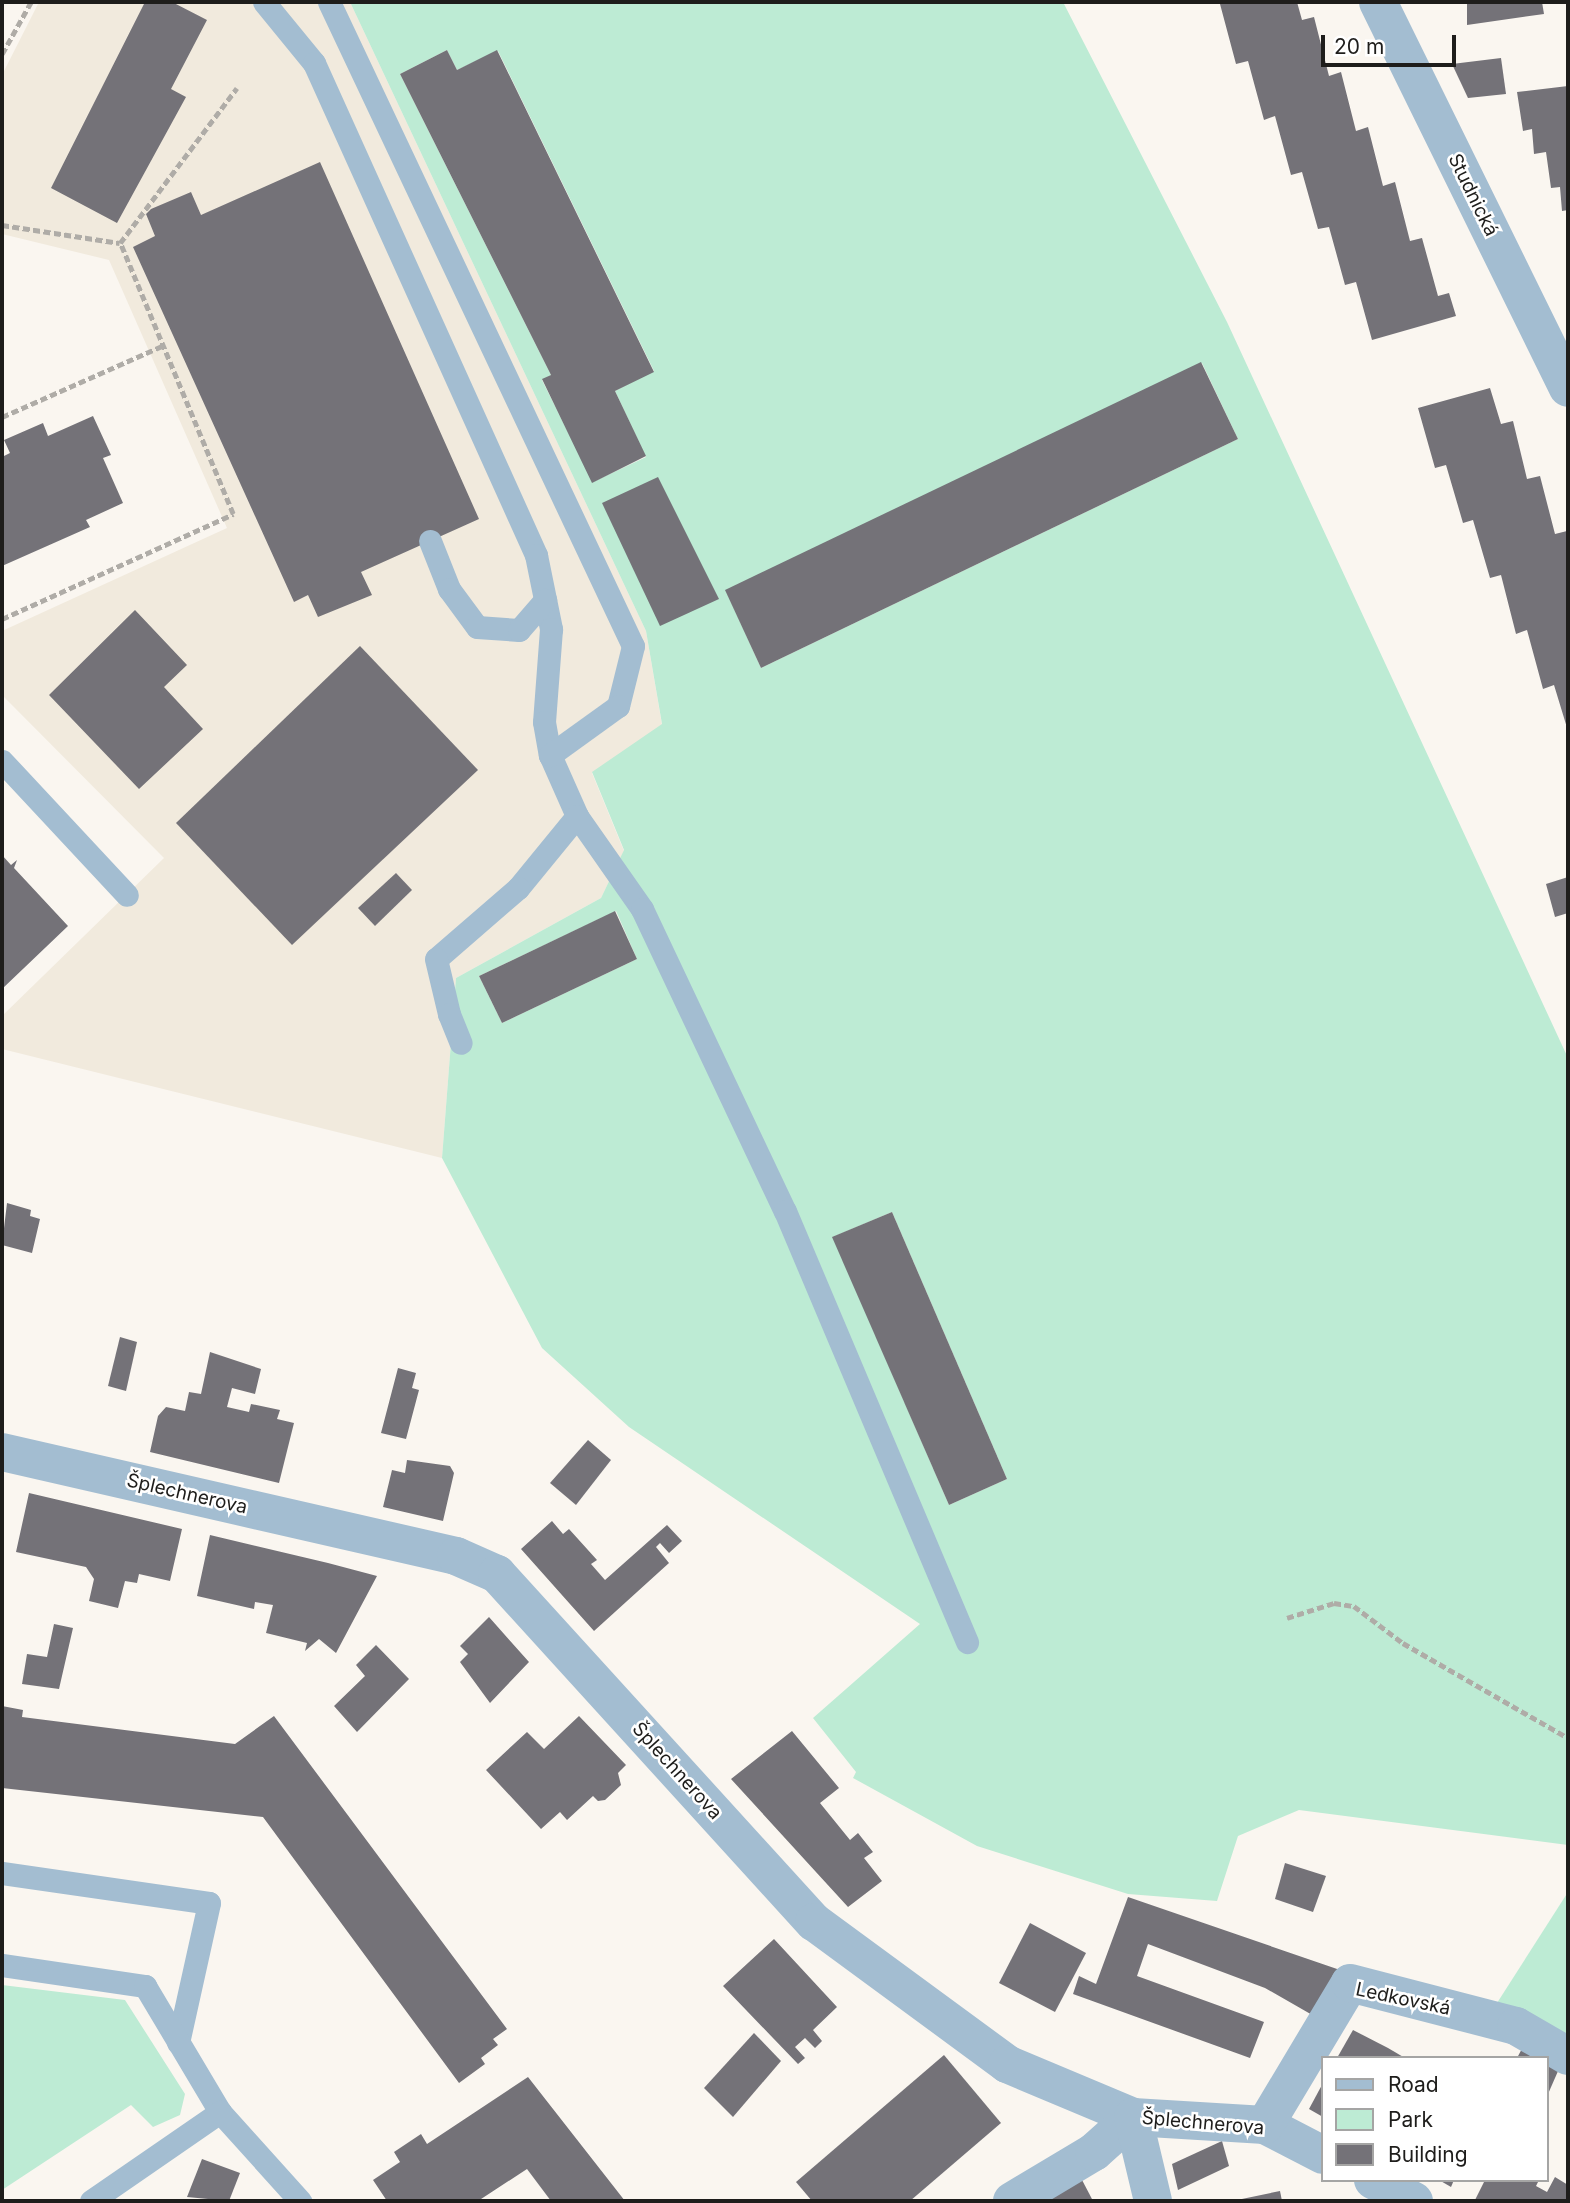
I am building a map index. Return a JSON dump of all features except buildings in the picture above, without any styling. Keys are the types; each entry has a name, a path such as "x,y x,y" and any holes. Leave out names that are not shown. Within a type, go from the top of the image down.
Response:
{"street":[{"name":"Studnická","path":"1378,2 1568,388"},
{"name":"Šplechnerova","path":"2,1452 456,1556 496,1574 814,1922 1007,2064 1133,2117 1265,2125 1322,2154"},
{"name":"Ledkovská","path":"1265,2125 1350,1983 1516,2026 1568,2056"},
{"path":"1012,2201 1094,2152 1133,2117 1153,2201"},
{"path":"1377,2182 1414,2201"}],"lane":[{"path":"264,2 314,63 536,555 551,629 544,722 550,755 577,816 642,909 785,1211 967,1642"},
{"path":"329,2 633,646 618,706 550,755"},
{"path":"430,541 449,589 477,627 519,630 545,600"},
{"path":"2,761 127,895"},
{"path":"461,1043 449,1014 436,959 519,888 577,816"},
{"path":"2,1873 209,1903 178,2043"},
{"path":"2,1965 145,1986 220,2112 300,2201"},
{"path":"91,2201 220,2112"}],"path":[{"path":"2,54 31,2"},
{"path":"120,243 237,88"},
{"path":"2,225 120,243"},
{"path":"2,619 233,514 120,243"},
{"path":"2,417 162,346"},
{"path":"1287,1618 1334,1603 1354,1606 1403,1643 1568,1738"}],"shaded area":[{"path":"39,2 350,2 646,631 662,725 592,773 624,851 601,898 456,978 442,1158 2,1049 2,1016 164,858 2,695 2,631 227,528 109,260 2,234 2,75"}],"green space":[{"path":"350,2 1063,2 1227,322 1568,1058 1568,1845 1299,1810 1238,1836 1217,1901 1128,1894 977,1846 853,1778 856,1772 813,1718 920,1624 629,1427 542,1348 442,1158 456,978 601,898 624,850 592,772 662,724 646,631","holes":["447,50 457,70 498,51 654,371 615,391 646,457 593,482 542,380 551,375 400,74","1202,363 1238,439 761,668 726,591","616,911 637,959 502,1023 479,976","892,1212 1007,1479 949,1505 833,1237"]},
{"path":"1568,1892 1568,2038 1497,2003"},
{"path":"2,1985 125,2000 185,2094 180,2115 153,2127 131,2105 2,2190"}]}
